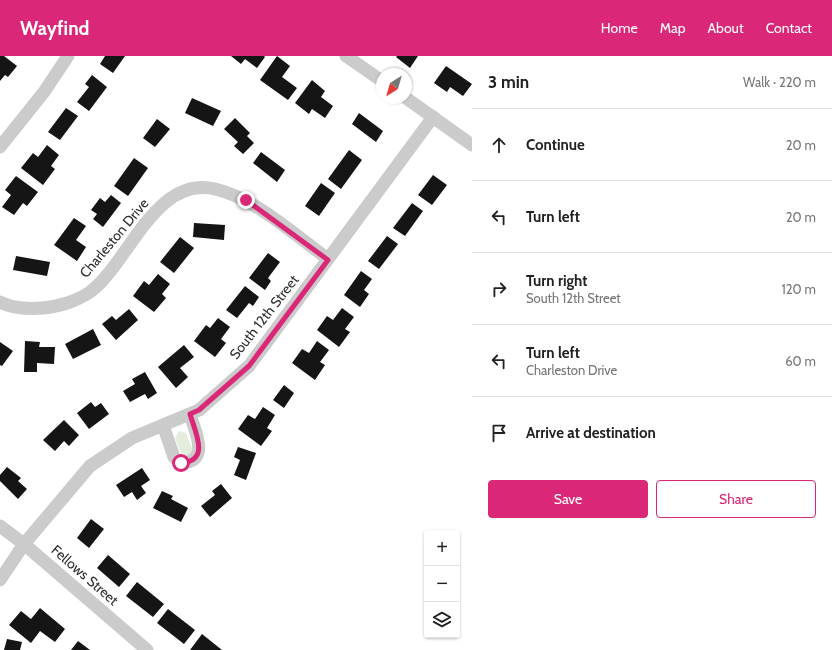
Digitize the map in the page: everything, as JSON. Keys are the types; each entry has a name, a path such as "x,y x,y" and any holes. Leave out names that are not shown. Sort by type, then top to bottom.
{"street":[{"path":"0,147 44,92 68,56"},
{"path":"346,56 376,77"},
{"path":"412,102 472,145"},
{"name":"South 12th Street","path":"0,580 24,544 90,466 132,438 199,410 249,366 433,117"},
{"name":"Charleston Drive","path":"0,302 31,309 51,308 72,301 90,292 105,278 148,220 163,205 180,193 199,188 215,189 246,200 328,260"},
{"path":"162,425 174,457 181,463 190,463 197,457 200,449 190,414"},
{"name":"Fellows Street","path":"0,526 24,544 147,650"}],"green space":[{"path":"179,431 186,433 192,448 191,454 186,456 181,453 175,438"}],"building":[{"path":"0,56 4,56 17,66 8,77 5,75 0,81"},
{"path":"105,56 125,56 113,73 100,64"},
{"path":"231,56 265,57 257,68 245,59 241,64"},
{"path":"277,56 290,66 282,77 297,88 288,100 260,80"},
{"path":"397,56 418,56 410,68 396,57"},
{"path":"446,66 472,84 463,96 450,87 447,92 434,83"},
{"path":"92,75 107,87 89,111 77,102 89,87 85,84"},
{"path":"312,80 325,91 321,97 333,106 325,118 312,109 309,114 295,103"},
{"path":"192,98 221,111 213,126 185,113"},
{"path":"66,108 78,116 60,140 48,132"},
{"path":"359,113 383,131 376,142 352,124"},
{"path":"235,118 250,133 247,136 254,143 243,154 234,146 238,142 224,129"},
{"path":"157,119 170,129 155,147 143,138"},
{"path":"47,145 59,155 51,166 55,169 43,185 21,168 33,153 38,157"},
{"path":"349,150 362,160 341,189 328,179"},
{"path":"261,152 285,170 277,182 253,163"},
{"path":"134,158 148,168 128,196 114,186"},
{"path":"433,175 447,185 432,205 418,195"},
{"path":"16,176 38,192 27,206 23,203 14,215 2,207 11,195 5,190"},
{"path":"321,183 335,193 319,216 305,206"},
{"path":"111,195 121,203 103,227 93,219 97,214 91,210 100,198 105,202"},
{"path":"412,203 423,211 405,236 393,228"},
{"path":"74,218 86,226 76,240 86,247 77,261 54,245"},
{"path":"194,223 225,225 224,240 193,237"},
{"path":"387,236 398,244 379,269 368,261"},
{"path":"180,237 194,248 174,273 160,262"},
{"path":"268,253 280,262 268,278 271,281 265,290 249,278"},
{"path":"16,256 50,262 47,276 13,270"},
{"path":"361,271 372,279 364,290 369,294 360,307 344,295"},
{"path":"158,274 170,284 162,294 166,298 154,312 133,296 144,281 149,285"},
{"path":"245,286 259,297 253,306 249,303 237,318 226,310"},
{"path":"342,308 354,317 345,329 350,332 339,347 317,330 327,316 333,320"},
{"path":"129,309 138,320 116,340 102,324 112,316 116,320"},
{"path":"218,318 230,327 221,339 226,343 215,357 194,341 206,325 210,328"},
{"path":"93,329 101,345 73,359 65,344"},
{"path":"25,341 40,342 39,347 55,347 54,364 37,363 37,372 24,372"},
{"path":"317,341 329,350 320,362 325,365 315,380 292,363 302,349 309,353"},
{"path":"0,342 13,351 2,366 0,365"},
{"path":"184,345 194,357 180,368 188,377 176,388 158,367"},
{"path":"145,372 157,393 148,399 145,394 130,402 123,391 135,384 132,379"},
{"path":"284,385 294,393 284,408 273,400"},
{"path":"91,402 95,407 101,403 109,414 89,429 77,413"},
{"path":"263,407 275,415 267,428 272,431 261,446 238,429 248,415 255,419"},
{"path":"64,420 79,435 69,446 64,441 55,451 43,440"},
{"path":"238,447 256,453 246,480 234,475 240,460 234,457"},
{"path":"7,467 21,478 18,481 27,489 18,499 0,481 0,475"},
{"path":"142,468 150,480 141,486 146,493 137,500 132,492 124,497 116,485"},
{"path":"221,484 232,498 210,517 201,506 215,495 212,491"},
{"path":"162,491 173,496 171,499 188,508 181,522 153,508"},
{"path":"91,519 104,529 89,548 77,538"},
{"path":"108,555 130,574 119,587 97,568"},
{"path":"137,582 164,604 153,617 126,596"},
{"path":"40,608 65,629 55,642 40,631 31,643 9,625 21,611 31,619"},
{"path":"168,609 195,630 184,644 157,623"},
{"path":"202,634 222,650 190,650"},
{"path":"7,639 22,642 20,650 4,650"},
{"path":"78,641 90,650 71,650"}],"route":[{"path":"181,463 190,463 197,457 200,449 190,414 199,410 249,366 328,260 246,200"}]}
